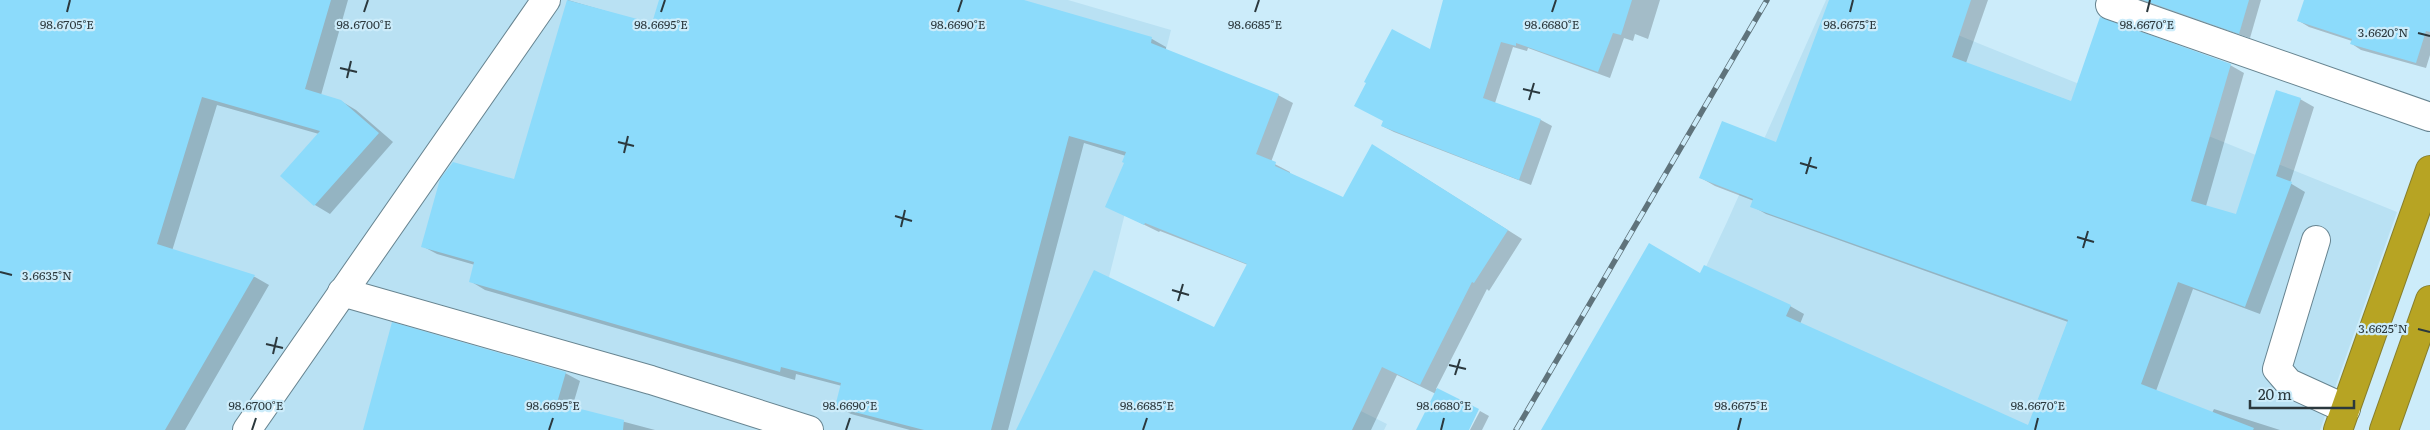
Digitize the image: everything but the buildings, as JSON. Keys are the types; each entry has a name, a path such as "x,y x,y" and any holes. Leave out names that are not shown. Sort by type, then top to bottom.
{"highway":[{"path":"2342,419 2430,170"},
{"path":"2384,430 2430,300"}],"street":[{"path":"247,430 546,0"},
{"path":"2110,5 2430,117"},
{"path":"2316,240 2277,369 2289,383 2342,419"},
{"path":"342,292 651,380 809,430"}],"shaded area":[{"path":"0,0 1068,0 1171,30 1107,285 1387,424 1384,430 0,430"},
{"path":"1826,0 1871,0 2397,212 2320,430 1629,430 1727,222"}],"railway":[{"path":"1516,430 1767,0"}]}
